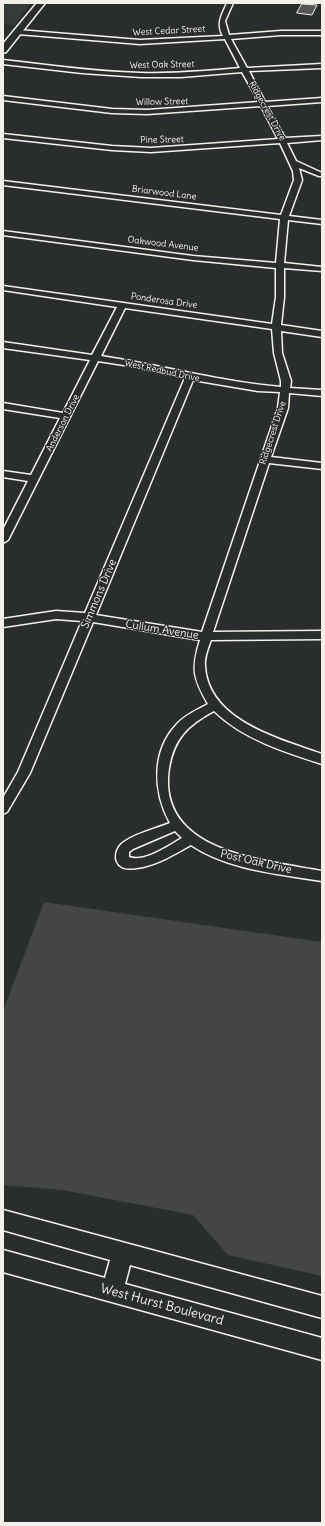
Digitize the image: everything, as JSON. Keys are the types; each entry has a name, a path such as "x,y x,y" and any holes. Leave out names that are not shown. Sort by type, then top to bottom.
{"main road":[{"path":"3,50 41,3"},
{"path":"3,1220 322,1307"},
{"path":"112,1292 123,1253"},
{"name":"West Hurst Boulevard","path":"3,1261 322,1349"}],"street":[{"name":"Ridgecrest Drive","path":"230,3 222,21 223,30 284,141 296,167 298,180 284,218 280,267 280,297 276,341 286,381 283,408 206,637 199,666 208,694 215,706 240,726 262,737 322,759"},
{"name":"West Cedar Street","path":"18,32 124,42 158,42 227,36 322,33"},
{"name":"West Oak Street","path":"3,62 136,75 174,75 244,69 322,66"},
{"name":"Willow Street","path":"3,98 135,112 189,110 322,100"},
{"name":"Pine Street","path":"3,136 112,148 151,150 322,138"},
{"path":"296,167 321,174"},
{"name":"Briarwood Lane","path":"3,183 322,222"},
{"name":"Oakwood Avenue","path":"3,233 193,258 280,267 322,269"},
{"name":"Ponderosa Drive","path":"3,288 322,334"},
{"name":"Anderson Drive","path":"3,540 122,305"},
{"name":"West Redbud Drive","path":"3,345 155,368 190,378 258,388 322,393"},
{"name":"Simmons Drive","path":"3,808 24,773 190,378"},
{"path":"3,406 67,416"},
{"path":"265,458 322,466"},
{"path":"3,474 35,479"},
{"name":"Cullum Avenue","path":"3,623 56,615 89,617 206,637 288,634 322,635"},
{"name":"Post Oak Drive","path":"215,706 196,715 180,726 170,742 163,771 162,784 164,800 177,825 191,840 218,853 246,861 322,876"},
{"path":"177,825 130,845 123,850 122,858 126,863 135,864 191,840"}],"shaded area":[{"path":"3,3 31,3 14,25 3,24"},
{"path":"44,902 322,942 322,1276 228,1255 193,1215 63,1190 3,1185 3,1011"}],"building":[{"path":"302,4 317,5 312,15 297,13"}]}
